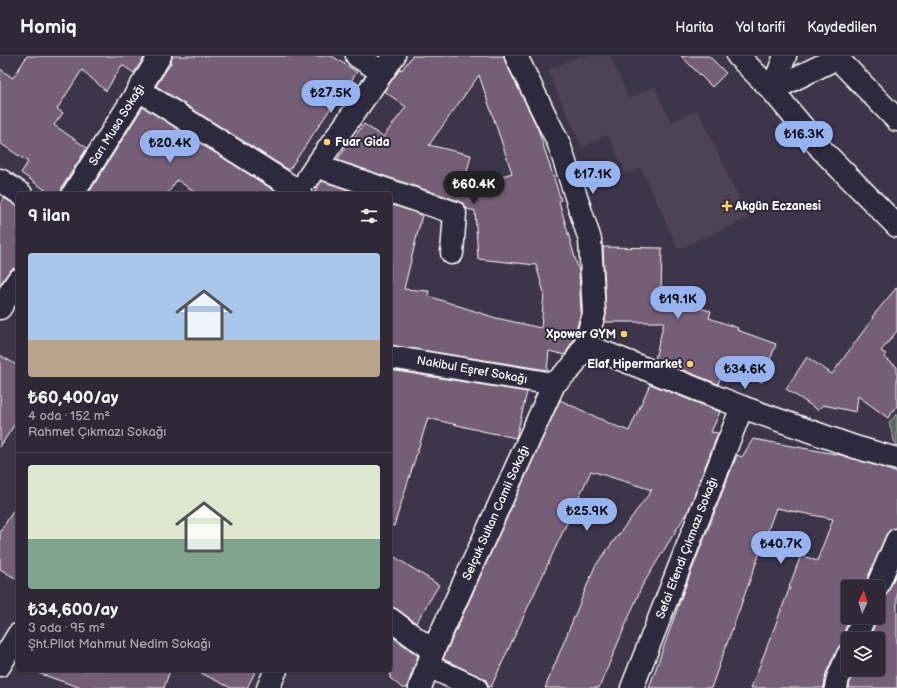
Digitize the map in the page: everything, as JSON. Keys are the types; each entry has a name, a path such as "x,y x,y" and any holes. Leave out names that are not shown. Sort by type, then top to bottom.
{"street":[{"name":"Sarı Musa Sokağı","path":"74,192 160,56"},
{"path":"300,192 316,166 388,64 357,56"},
{"name":"Selçuk Sultan Camii Sokağı","path":"420,688 430,658 554,384 572,368 585,345 594,314 590,240 559,144 516,56"},
{"path":"738,56 772,90 822,150 897,226"},
{"path":"772,90 785,56"},
{"path":"772,90 836,57 897,120"},
{"path":"139,90 297,192"},
{"path":"316,166 455,213 452,253"},
{"path":"0,180 18,192"},
{"path":"0,308 16,283"},
{"path":"585,345 742,408 855,447 897,459"},
{"name":"Nakibul Eşref Sokağı","path":"392,357 554,384"},
{"name":"Sefai Efendi Çıkmazı Sokağı","path":"632,688 742,408"},
{"path":"880,580 897,540"},
{"path":"392,621 430,658 476,688"},
{"path":"0,665 16,638"},
{"path":"836,688 841,671"},
{"path":"268,688 275,672"}],"shaded area":[{"path":"579,56 610,56 629,98 655,87 671,122 698,110 748,218 678,249 641,168 626,174 608,135 582,147 547,70"}],"green space":[{"path":"897,414 897,452 889,422"}],"building":[{"path":"27,56 145,56 134,73 122,65 106,91 82,70 57,109 63,113 54,125 87,148 62,187 61,192 48,192 21,173 28,162 0,143 0,69 13,78"},
{"path":"172,56 332,56 357,72 289,170 156,86 171,63"},
{"path":"412,56 504,56 505,61 538,129 561,200 559,201 579,272 581,313 573,340 565,355 549,351 547,370 392,345 392,205 422,215 404,289 429,291 428,296 496,318 541,328 544,293 536,265 478,259 475,211 467,209 464,204 459,201 337,160 364,124 383,137 406,107 384,91 400,69 402,70","holes":["479,75 512,173 463,189 471,155 429,145"]},
{"path":"681,56 709,56 726,73 712,87"},
{"path":"143,107 275,191 195,192 177,180 168,192 89,192"},
{"path":"322,181 354,192 314,192"},
{"path":"4,198 16,205 16,268 12,269 8,273 0,285 0,204"},
{"path":"603,247 662,248 661,298 711,311 709,318 776,344 762,382 724,369 718,384 655,359 664,322 605,322 606,313"},
{"path":"897,287 897,331 881,351 886,354 884,357 897,367 897,406 888,418 858,396 856,412 823,405 818,410 786,389 807,357 832,374 873,318 872,317"},
{"path":"0,355 16,365 16,422 0,447"},
{"path":"392,370 527,392 516,438 428,418 394,526 392,526"},
{"path":"650,384 720,412 711,432 718,433 689,509 642,586 599,688 545,688 595,566 652,490 591,471 491,687 488,686 486,680 481,677 443,659 560,400 629,431"},
{"path":"753,439 841,455 897,473 897,528 890,530 886,535 867,580 841,580 841,624 847,624 844,632 841,632 841,645 826,673 824,688 751,688 801,555 817,561 833,519 776,508 711,688 649,688 684,590 737,455 742,457"},
{"path":"16,506 16,579 0,569 0,532"},
{"path":"392,555 439,585 416,623 397,609 392,608"},
{"path":"897,572 897,688 849,688 853,676 885,676 885,632 872,632 875,624 885,624 885,596"},
{"path":"392,636 418,656 408,688 402,688 390,678 390,672 392,672"},
{"path":"169,672 164,688 81,688 38,673"},
{"path":"199,672 255,672 247,688 231,688"}],"place":[{"name":"Fuar Gida","path":"327,142"},
{"name":"Akgün Eczanesi","path":"727,206"},
{"name":"Xpower GYM","path":"624,334"},
{"name":"Elaf Hipermarket","path":"690,364"}]}
